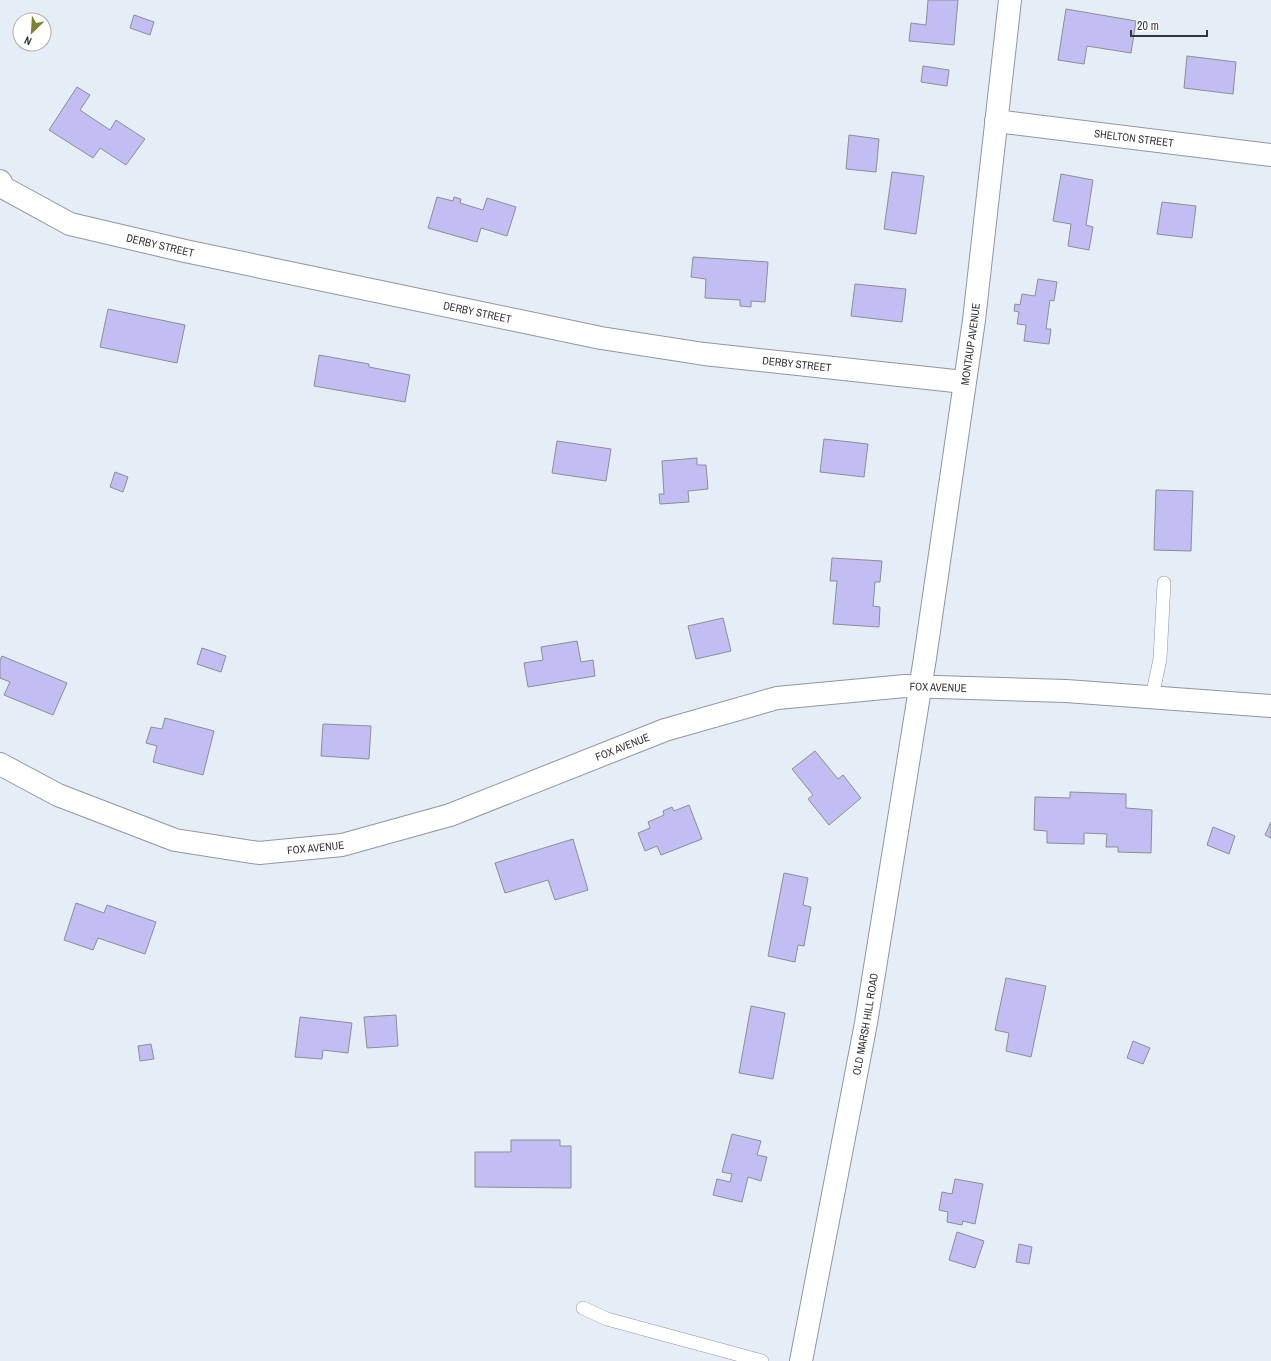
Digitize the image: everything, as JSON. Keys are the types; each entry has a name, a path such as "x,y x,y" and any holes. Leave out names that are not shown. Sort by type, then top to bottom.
{"street":[{"name":"MONTAUP AVENUE","path":"920,686 974,320 1010,0"},
{"name":"SHELTON STREET","path":"996,122 1271,155"},
{"name":"DERBY STREET","path":"2,184 70,224 185,251 601,338 704,354 964,382"},
{"name":"FOX AVENUE","path":"0,764 58,795 175,840 259,853 342,845 450,815 665,730 777,698 905,686 920,686 1066,691 1271,706"},
{"name":"OLD MARSH HILL ROAD","path":"801,1361 866,1023 920,686"}],"lane":[{"path":"1152,697 1160,659 1164,583"},
{"path":"583,1308 607,1319 762,1361"}],"building":[{"path":"928,0 958,0 954,45 909,41 911,23 926,25"},
{"path":"1066,9 1136,21 1131,53 1087,46 1084,64 1058,60"},
{"path":"134,15 154,22 150,35 130,28"},
{"path":"1187,56 1236,62 1233,94 1184,88"},
{"path":"923,66 949,70 947,86 921,82"},
{"path":"77,87 90,95 80,110 110,130 116,120 145,139 126,165 100,148 93,158 49,130"},
{"path":"849,135 879,139 876,172 846,169"},
{"path":"892,172 924,176 916,234 884,229"},
{"path":"1061,174 1093,180 1086,225 1093,227 1089,250 1068,246 1071,224 1053,221"},
{"path":"437,197 453,201 454,197 461,199 460,203 483,210 487,198 516,207 507,236 481,228 477,242 428,228"},
{"path":"1162,202 1196,206 1192,238 1157,234"},
{"path":"693,257 768,262 765,302 751,301 751,307 740,306 740,300 705,298 706,279 691,277"},
{"path":"1038,279 1057,282 1054,301 1050,300 1046,329 1051,329 1049,344 1024,341 1026,325 1017,324 1019,312 1014,311 1015,304 1020,305 1022,294 1035,296"},
{"path":"855,284 906,289 902,322 851,316"},
{"path":"108,309 185,325 177,363 100,347"},
{"path":"319,355 369,364 369,367 410,375 405,402 314,386"},
{"path":"824,439 868,444 864,477 820,472"},
{"path":"557,441 611,449 606,481 552,473"},
{"path":"697,458 697,465 706,465 708,489 688,491 689,502 660,504 659,494 664,494 662,461"},
{"path":"115,472 128,477 123,492 110,487"},
{"path":"1156,490 1193,491 1191,551 1154,550"},
{"path":"832,558 882,561 880,582 875,582 873,606 880,607 879,627 833,624 837,581 830,581"},
{"path":"723,618 731,651 696,659 688,626"},
{"path":"577,641 581,662 593,660 595,676 528,687 524,663 543,660 541,647"},
{"path":"202,648 226,656 221,672 197,664"},
{"path":"2,656 67,683 53,715 4,695 10,682 0,678 0,660"},
{"path":"165,718 214,731 203,775 153,762 157,746 146,743 151,727 162,729"},
{"path":"323,724 371,726 369,759 321,756"},
{"path":"815,751 838,779 843,775 861,798 829,825 808,799 813,795 792,769"},
{"path":"1070,792 1126,794 1126,808 1152,810 1151,853 1118,852 1118,847 1106,847 1107,834 1084,833 1084,844 1047,843 1047,831 1034,830 1035,797 1070,798"},
{"path":"689,805 702,839 661,855 657,846 645,851 638,833 650,828 648,822 664,815 663,811 672,807 674,811"},
{"path":"1271,822 1271,838 1265,835"},
{"path":"1213,827 1235,836 1229,854 1207,845"},
{"path":"573,839 588,890 555,900 548,880 505,893 495,863"},
{"path":"784,873 808,878 803,905 811,907 804,946 798,945 795,962 768,956"},
{"path":"76,903 104,913 107,905 156,922 145,954 98,938 93,950 64,940"},
{"path":"1006,978 1046,986 1031,1057 1006,1051 1009,1033 995,1030"},
{"path":"751,1006 785,1013 773,1079 739,1073"},
{"path":"396,1015 398,1046 367,1048 364,1017"},
{"path":"300,1017 352,1023 348,1053 323,1050 322,1059 295,1057"},
{"path":"1133,1041 1150,1048 1143,1064 1127,1058"},
{"path":"151,1044 154,1059 140,1061 138,1046"},
{"path":"732,1134 761,1141 757,1155 767,1157 761,1181 748,1177 742,1202 713,1195 717,1179 730,1182 732,1174 722,1172"},
{"path":"511,1140 560,1140 560,1146 571,1146 571,1188 475,1187 475,1152 511,1152"},
{"path":"955,1179 983,1184 975,1224 963,1221 962,1225 947,1222 948,1212 939,1210 942,1192 952,1194"},
{"path":"957,1232 984,1241 975,1268 949,1260"},
{"path":"1019,1244 1032,1247 1029,1264 1016,1262"}]}
